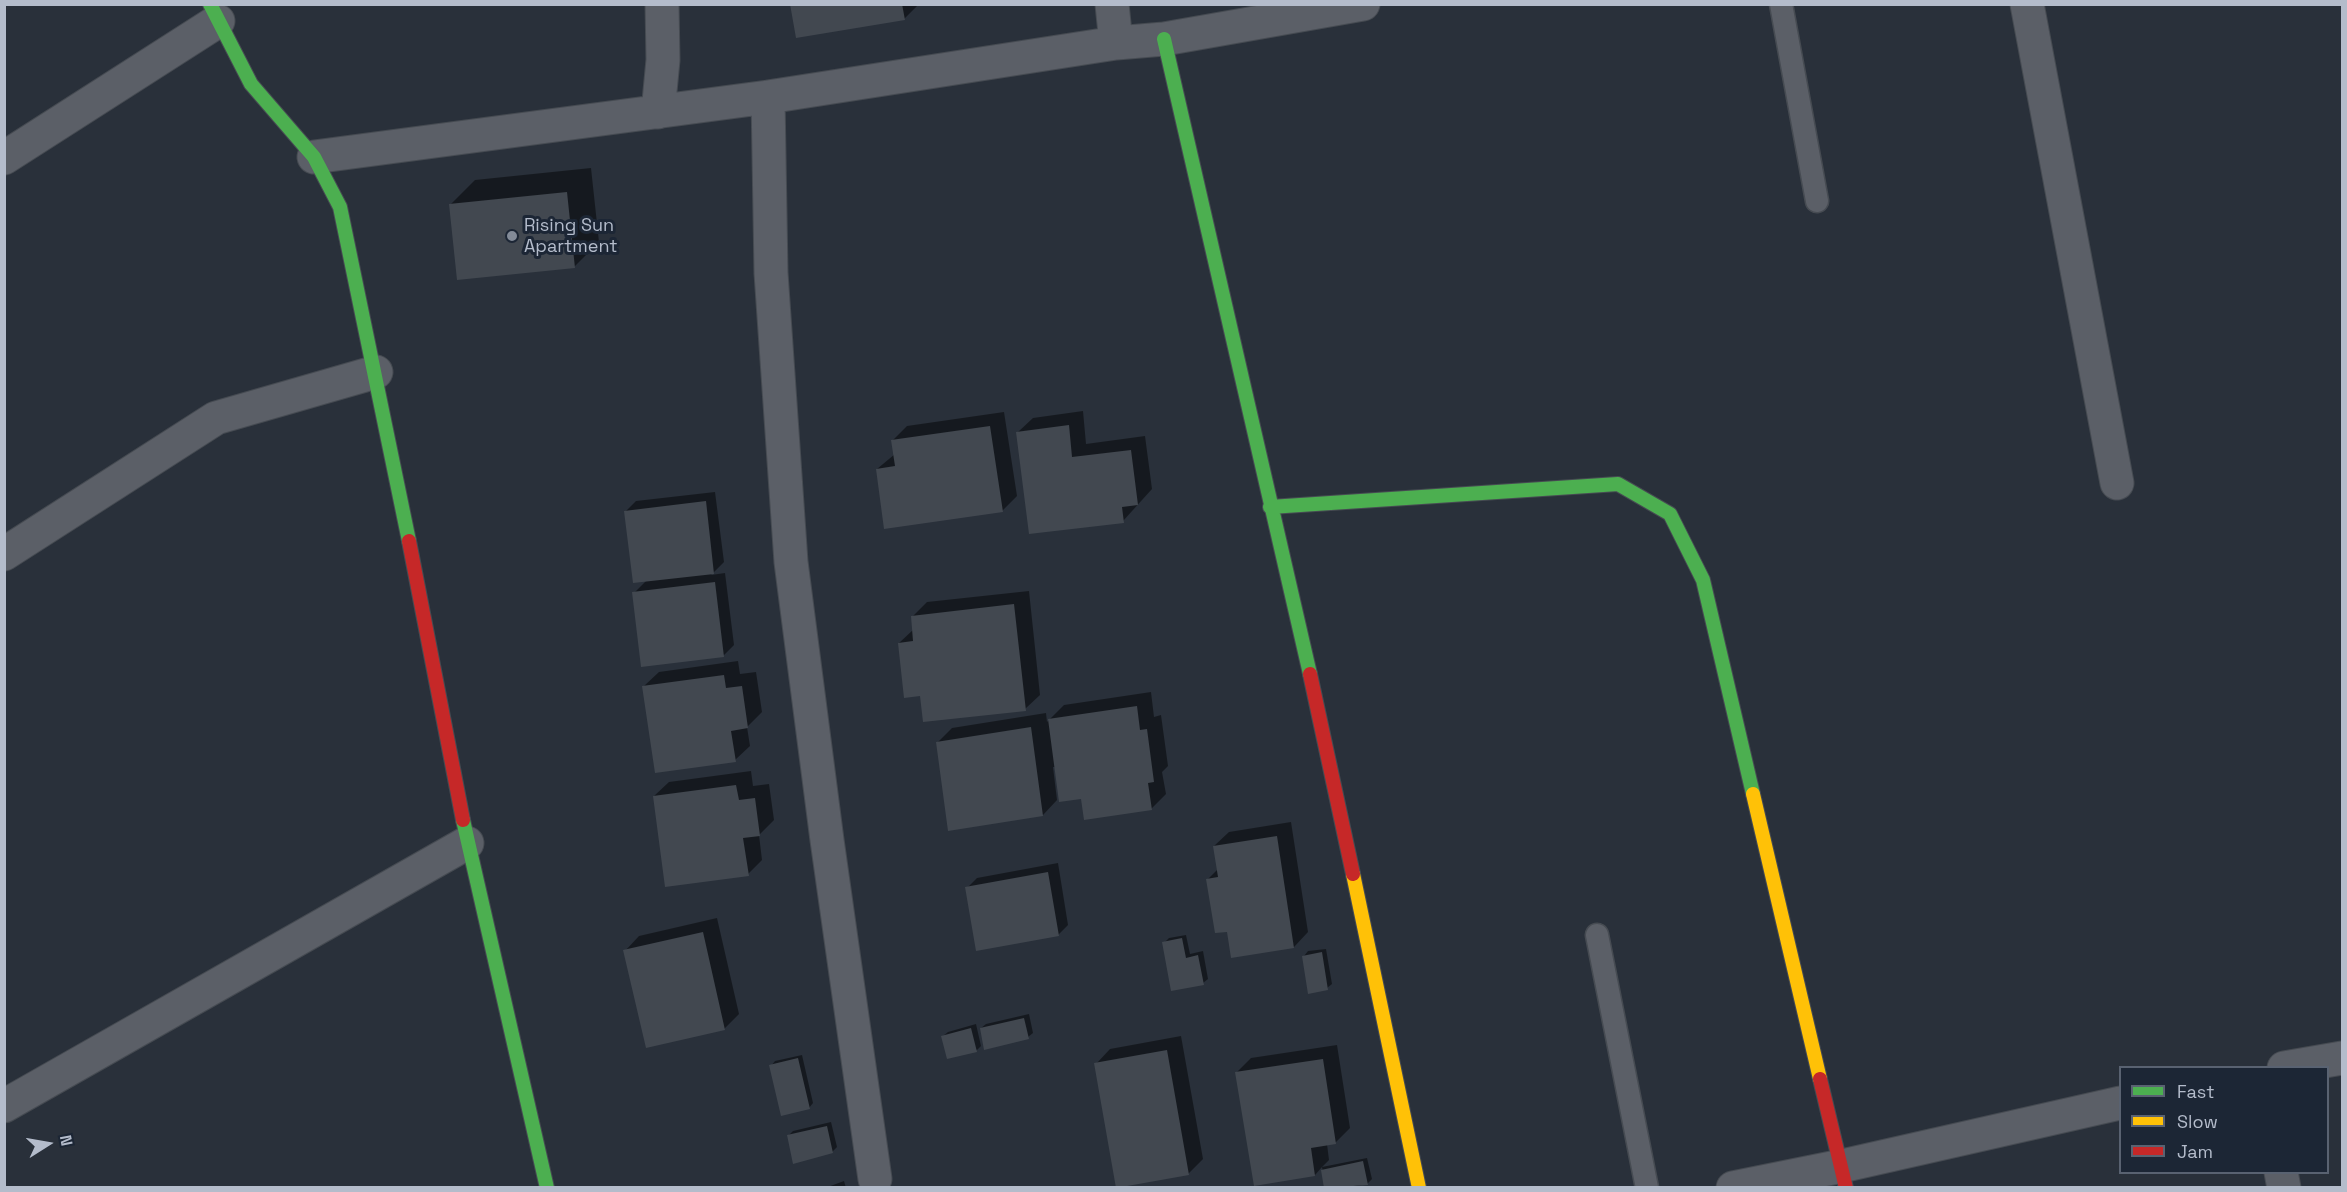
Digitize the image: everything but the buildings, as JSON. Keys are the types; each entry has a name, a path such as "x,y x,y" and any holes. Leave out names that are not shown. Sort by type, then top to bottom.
{"street":[{"path":"658,112 663,60 662,4"},
{"path":"1112,4 1116,43"},
{"path":"314,157 768,97 1116,43 1164,39 1363,4"},
{"path":"2027,4 2117,483"},
{"path":"4,158 214,13 251,84 314,157 340,207 376,372 467,843 547,1188"},
{"path":"1164,39 1270,507 1304,643 1419,1188"},
{"path":"768,97 771,273 791,562 874,1179"},
{"path":"4,554 216,418 376,372"},
{"path":"1270,507 1618,484 1670,514 1703,580 1844,1177"},
{"path":"4,1106 467,843"},
{"path":"2296,1066 2343,1058"},
{"path":"1733,1188 1844,1177 2119,1104"}],"lane":[{"path":"1781,4 1817,201"},
{"path":"1597,935 1647,1188"}],"traffic: fast":[{"path":"210,4 251,84 314,157 340,207 409,541"},
{"path":"1164,39 1310,674"},
{"path":"1270,507 1618,484 1670,514 1703,580 1753,794"},
{"path":"463,820 547,1188"}],"traffic: slow":[{"path":"1753,794 1820,1079"},
{"path":"1353,874 1419,1188"}],"traffic: jam":[{"path":"409,541 463,820"},
{"path":"1310,674 1353,874"},
{"path":"1820,1079 1846,1188"}],"place":[{"name":"Rising Sun Apartment","path":"512,236"}]}
